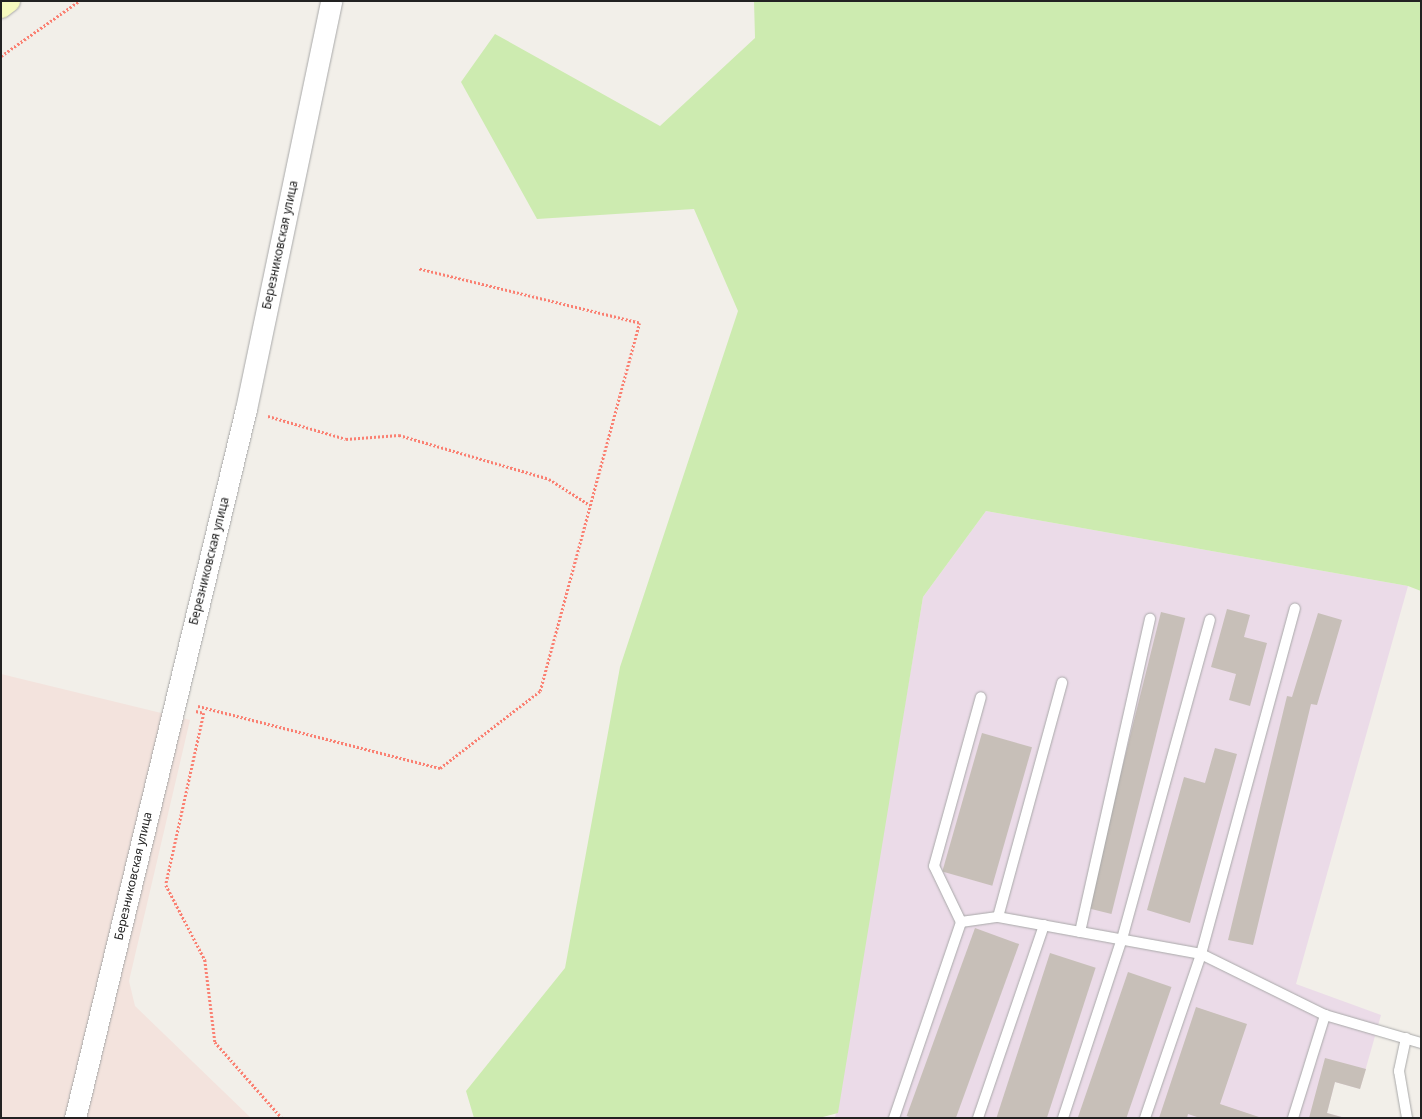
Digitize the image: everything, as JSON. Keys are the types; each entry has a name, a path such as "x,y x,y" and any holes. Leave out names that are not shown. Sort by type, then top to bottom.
{"main road":[{"path":"1,6 9,1"}],"street":[{"name":"Березниковская улица","path":"75,1118 246,409 331,1"}],"lane":[{"path":"1145,1118 1201,954 1295,609"},
{"path":"1080,932 1150,619"},
{"path":"1063,1118 1122,939 1210,620"},
{"path":"998,916 1062,682"},
{"path":"894,1118 961,922 934,866 981,697"},
{"path":"961,922 998,916 1201,954 1325,1015 1421,1043"},
{"path":"978,1118 1044,925"},
{"path":"1293,1118 1325,1015"},
{"path":"1406,1038 1399,1071 1407,1118"}],"path":[{"path":"1,56 79,1"},
{"path":"174,704 440,768 540,691 639,323 419,269"},
{"path":"246,409 346,440 399,435 549,479 590,505"},
{"path":"174,704 204,713 166,885 205,960 215,1042 282,1118"}],"shaded area":[{"path":"986,511 1408,586 1296,984 1381,1015 1360,1089 1335,1082 1327,1113 1347,1118 835,1118 923,597"},
{"path":"1,674 190,720 129,981 135,1006 251,1118 1,1118"}],"green space":[{"path":"754,1 1421,1 1421,591 1408,586 986,511 923,597 838,1113 819,1118 474,1118 466,1091 565,968 620,667 738,311 694,209 537,219 461,82 495,34 660,126 755,38"}],"building":[{"path":"1227,609 1250,615 1244,637 1267,643 1250,706 1229,700 1236,674 1211,667"},
{"path":"1161,612 1185,618 1111,914 1087,908"},
{"path":"1318,613 1342,620 1317,705 1311,704 1253,945 1228,940 1287,696 1292,697"},
{"path":"982,733 1032,747 992,886 942,871"},
{"path":"1215,748 1237,754 1190,923 1147,910 1184,777 1205,783"},
{"path":"975,928 1019,944 956,1118 912,1118 907,1116"},
{"path":"1050,953 1096,968 1047,1118 996,1118"},
{"path":"1128,972 1171,987 1126,1118 1078,1118"},
{"path":"1196,1007 1247,1024 1220,1104 1262,1118 1200,1118 1188,1114 1187,1118 1159,1118"},
{"path":"1325,1058 1366,1069 1360,1089 1335,1082 1327,1113 1345,1118 1309,1118"}]}
